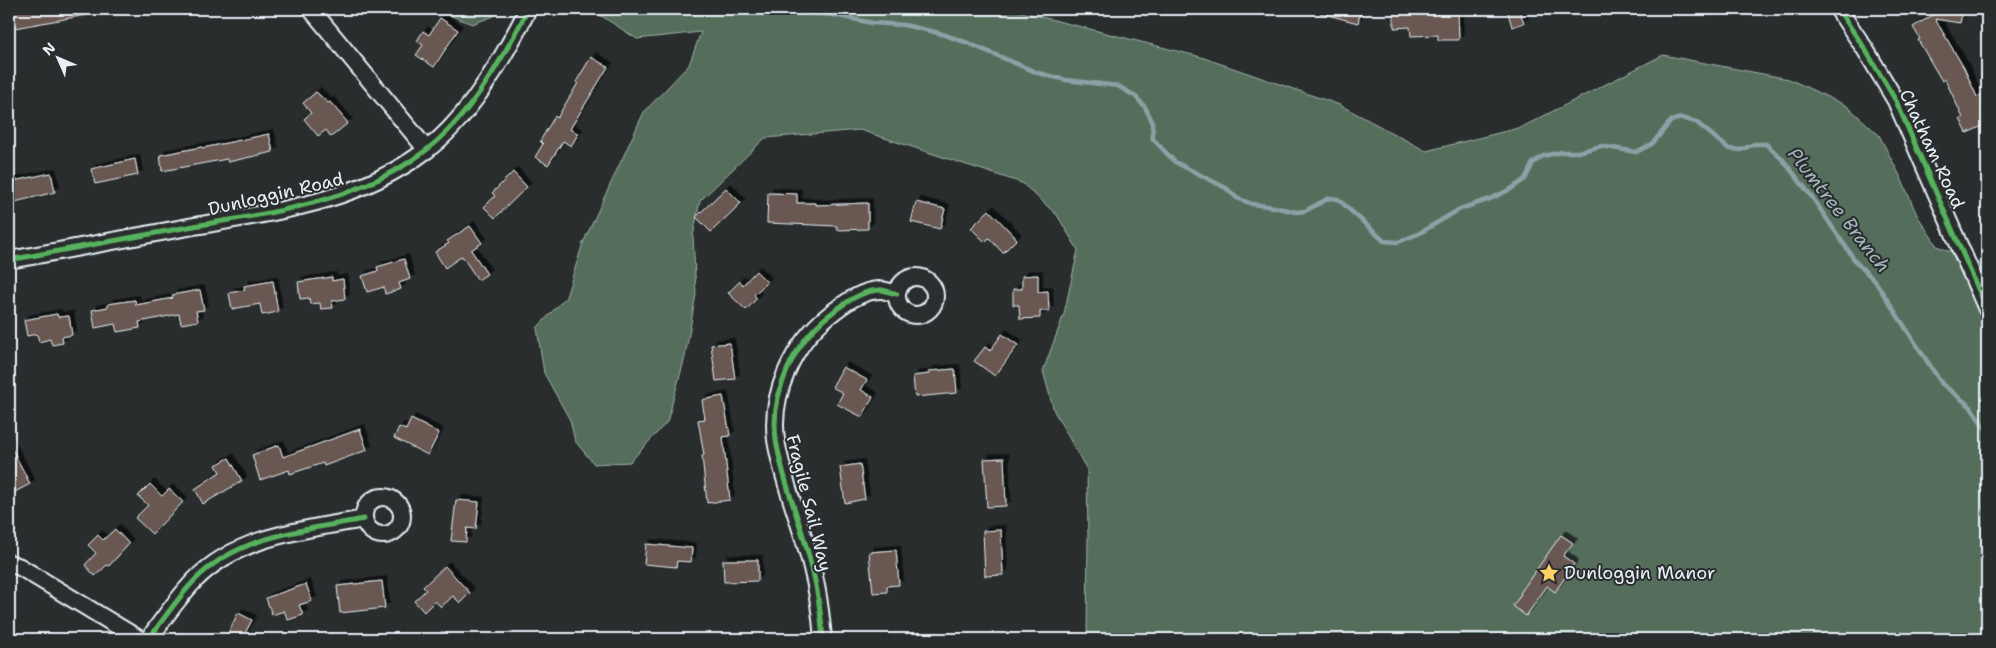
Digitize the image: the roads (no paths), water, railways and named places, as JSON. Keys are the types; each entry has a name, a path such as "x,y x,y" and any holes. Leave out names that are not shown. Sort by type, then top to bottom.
{"street":[{"path":"311,9 427,150"},
{"name":"Dunloggin Road","path":"9,260 285,210 337,197 397,171 427,150 453,125 492,73 528,9"},
{"name":"Chatham Road","path":"1838,9 1865,49 1896,101 1987,309"},
{"name":"Fragile Sail Way","path":"823,639 820,610 812,569 784,474 776,439 776,410 782,381 794,356 810,334 842,304 869,292 882,290 897,294"},
{"path":"149,639 195,580 234,552 257,541 364,519"},
{"path":"9,563 20,567 139,639"}],"waterway":[{"name":"Plumtree Branch","path":"775,9 834,15 872,23 904,25 939,33 968,43 1038,73 1066,80 1118,86 1135,96 1145,107 1152,121 1153,139 1175,162 1226,188 1237,198 1252,204 1296,212 1305,211 1329,198 1338,199 1384,241 1398,242 1418,234 1460,209 1490,199 1511,189 1525,179 1533,163 1543,156 1562,152 1578,152 1601,146 1636,152 1652,144 1671,121 1681,118 1696,122 1729,149 1741,150 1754,144 1766,144 1783,160 1812,197 1856,262 1875,281 1942,384 1970,406 1987,431"}],"place":[{"name":"Dunloggin Manor","path":"1549,573"}]}
